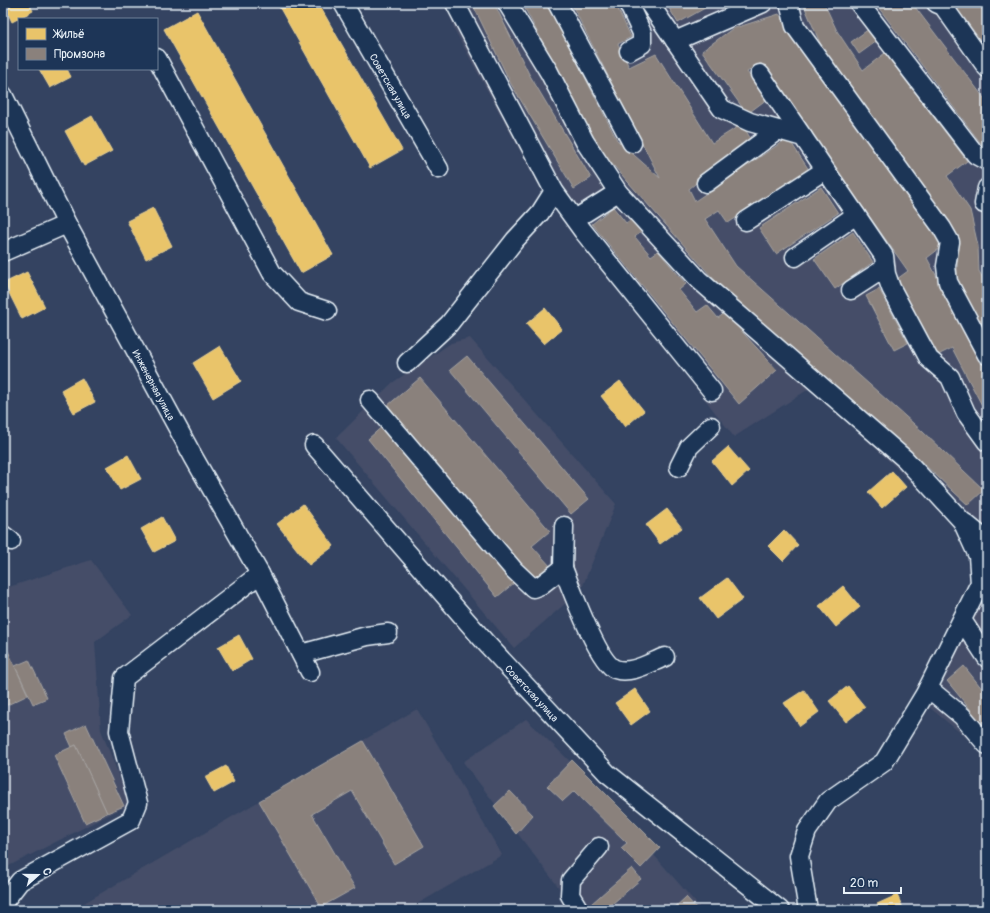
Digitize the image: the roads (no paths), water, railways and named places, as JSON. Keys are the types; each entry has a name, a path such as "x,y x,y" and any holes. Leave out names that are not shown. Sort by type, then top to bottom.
{"street":[{"name":"Советская улица","path":"343,3 439,169"},
{"path":"455,3 554,191 712,391"},
{"path":"507,3 549,72 585,142 618,192 699,280 905,459 962,521 987,541"},
{"path":"557,3 632,143"},
{"path":"628,3 642,33 642,44 629,51"},
{"path":"649,3 722,109 750,122 803,137"},
{"path":"675,41 763,3"},
{"path":"789,3 795,26 942,228 950,242 946,266 948,282 987,355"},
{"path":"859,3 976,155 987,161"},
{"path":"936,3 943,6 987,68"},
{"path":"158,60 272,273 299,302 327,311"},
{"path":"760,74 884,256 885,268 891,288 928,359 950,377 966,413 987,442"},
{"name":"Инженерная улица","path":"3,95 67,224 194,458 260,574 310,672"},
{"path":"706,183 778,130"},
{"path":"746,221 825,170"},
{"path":"407,364 449,324 515,240 540,213 554,191"},
{"path":"575,219 618,192"},
{"path":"795,257 856,215"},
{"path":"3,252 67,224"},
{"path":"851,290 885,268"},
{"path":"370,400 514,570 533,588 541,585 563,568"},
{"path":"679,467 689,447 711,426"},
{"name":"Советская улица","path":"314,445 485,642 607,774 780,910"},
{"path":"808,910 799,856 807,831 828,801 884,762 928,688 962,620 983,587 978,556 962,521"},
{"path":"564,526 563,568 594,641 605,662 615,669 630,670 665,657"},
{"path":"3,903 20,881 131,820 138,803 119,731 124,678 260,574"},
{"path":"962,620 987,658"},
{"path":"301,654 367,636 388,634"},
{"path":"928,688 962,716 987,745"},
{"path":"579,910 570,895 571,880 599,847"}]}
